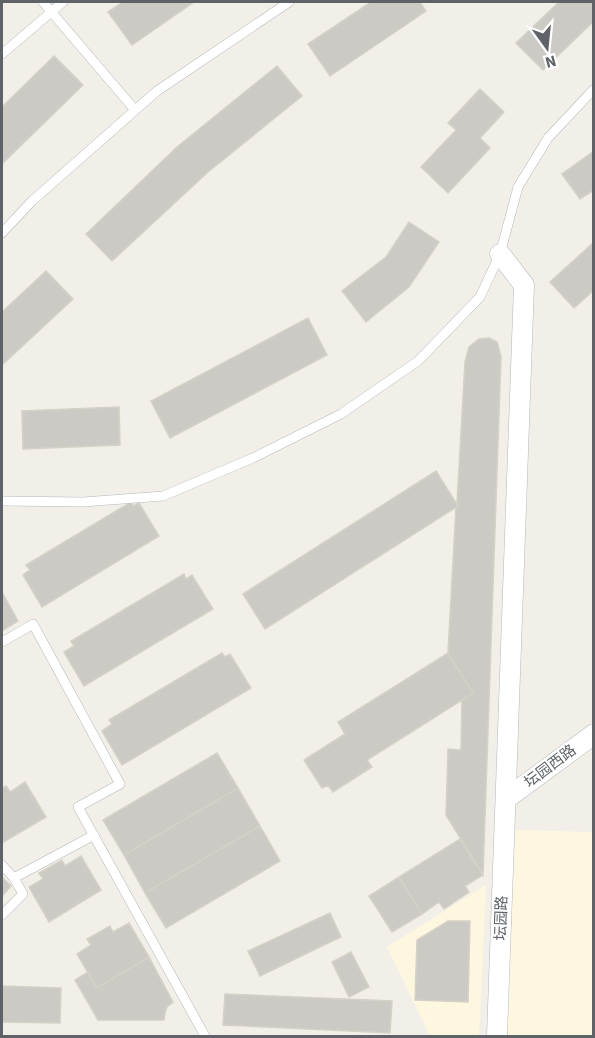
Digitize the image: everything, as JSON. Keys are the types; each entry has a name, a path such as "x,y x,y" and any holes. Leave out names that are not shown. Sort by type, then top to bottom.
{"street":[{"name":"坛园路","path":"497,1036 524,285 500,254"},
{"name":"坛园西路","path":"506,799 594,734"}],"lane":[{"path":"43,2 135,110"},
{"path":"2,54 63,2"},
{"path":"2,233 32,201 157,91 289,2"},
{"path":"2,501 82,502 163,496 253,458 341,414 418,361 480,297 500,254 518,187 548,138 594,89"},
{"path":"2,642 33,624 120,784 78,807 205,1036"},
{"path":"14,878 94,835"},
{"path":"2,865 14,878 22,894 2,915"}],"shaded area":[{"path":"512,830 593,832 593,1036 507,1036"},
{"path":"486,885 479,1036 430,1036 387,947"}],"building":[{"path":"123,2 194,2 132,45 108,12"},
{"path":"371,2 420,2 426,11 330,76 308,44"},
{"path":"559,2 594,2 594,21 543,70 516,43"},
{"path":"54,56 83,85 2,164 2,107"},
{"path":"277,66 302,96 208,172 112,261 86,234 177,147"},
{"path":"480,89 504,112 480,138 490,148 448,193 421,167 456,130 448,123"},
{"path":"594,151 594,190 580,199 562,174"},
{"path":"409,222 439,242 409,287 366,322 342,291 386,257"},
{"path":"594,242 594,290 574,308 550,282"},
{"path":"46,271 73,299 2,365 2,312"},
{"path":"308,318 327,355 170,438 151,401"},
{"path":"489,338 497,342 501,356 483,875 446,815 448,749 461,750 462,700 473,693 448,653 465,362 469,347 479,339"},
{"path":"119,407 120,445 23,449 22,411"},
{"path":"436,471 458,506 265,629 243,594"},
{"path":"131,502 133,506 139,503 159,536 42,607 23,575 30,570 26,565"},
{"path":"184,574 186,579 192,575 213,609 84,686 64,652 74,646 71,641"},
{"path":"2,592 18,621 2,631"},
{"path":"222,653 225,657 230,654 251,688 122,765 102,731 112,724 109,720"},
{"path":"448,653 473,693 367,760 372,767 333,792 328,785 322,788 304,760 345,734 338,722"},
{"path":"217,753 238,788 124,855 103,820"},
{"path":"25,782 46,817 2,843 2,788 6,786 10,792"},
{"path":"238,788 260,826 145,893 124,855"},
{"path":"260,826 280,861 166,928 145,893"},
{"path":"460,839 483,875 465,886 469,892 444,909 439,902 422,914 399,877"},
{"path":"81,856 101,890 49,922 29,887 43,879 39,873 62,860 65,866"},
{"path":"2,877 11,886 2,896"},
{"path":"399,877 422,914 392,932 369,896"},
{"path":"330,913 341,937 260,976 248,951"},
{"path":"448,921 470,921 468,1002 415,1000 417,940"},
{"path":"129,923 149,957 97,988 77,954 91,945 87,939 110,926 113,932"},
{"path":"351,952 369,987 349,997 332,962"},
{"path":"149,957 173,1002 167,1007 164,1020 98,1020 75,980 88,972 97,988"},
{"path":"2,986 61,988 60,1023 2,1022"},
{"path":"225,994 392,1001 390,1033 223,1025"}]}
